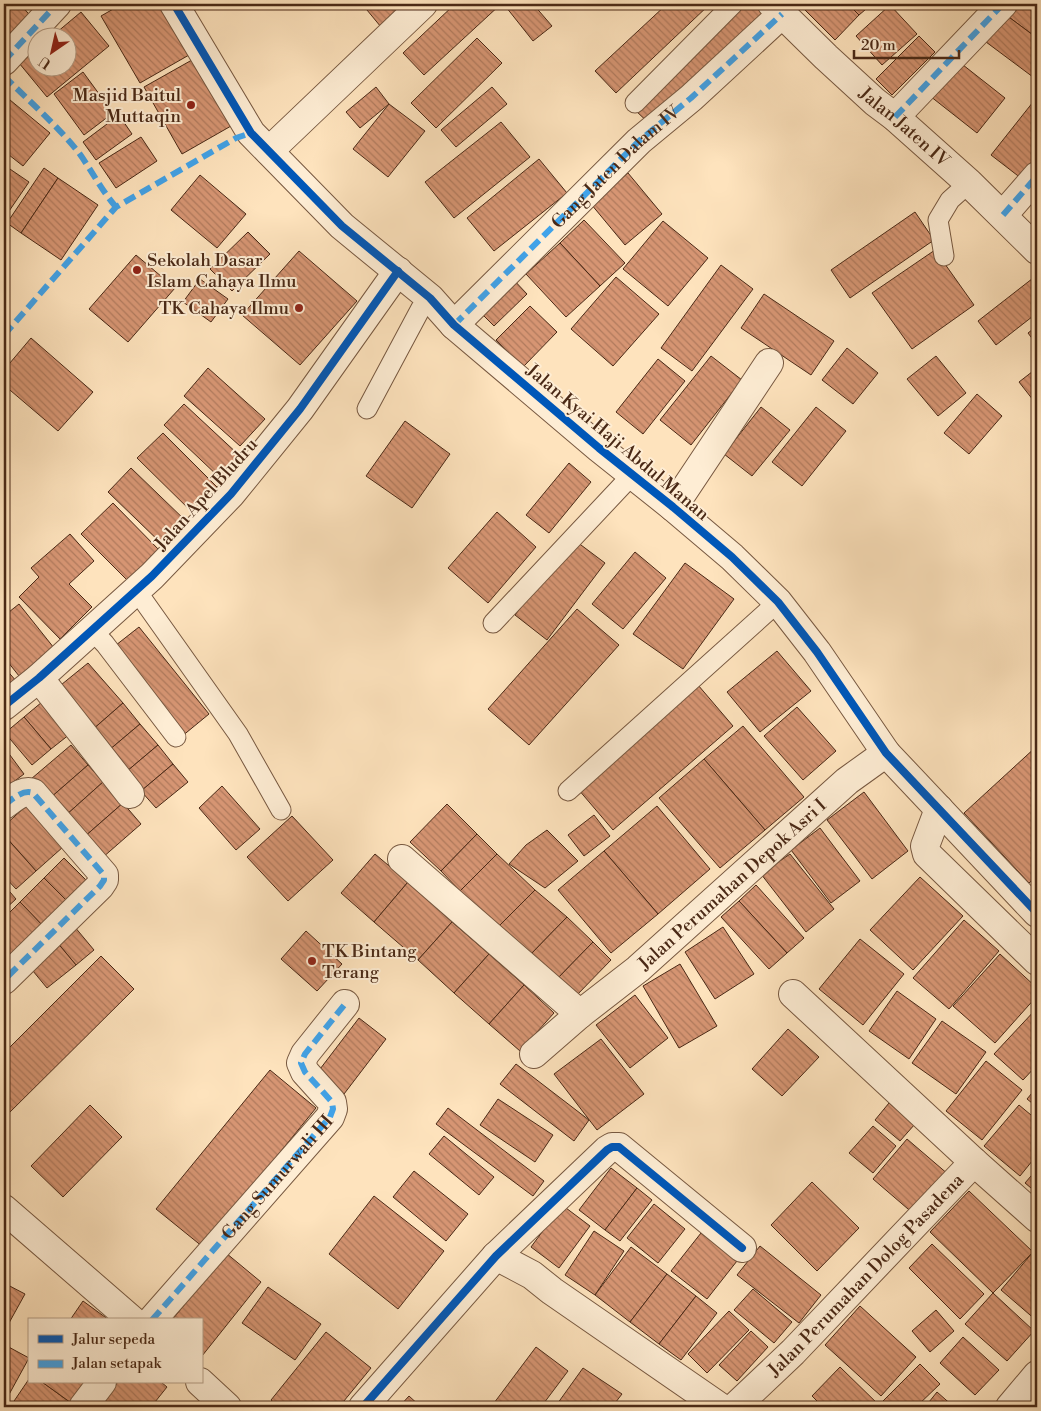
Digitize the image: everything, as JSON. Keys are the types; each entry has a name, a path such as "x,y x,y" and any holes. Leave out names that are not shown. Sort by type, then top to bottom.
{"street":[{"path":"4,61 57,4"},
{"name":"Jalan Kyai Haji Abdul Manan","path":"174,4 251,133 342,226 430,298 454,325 599,448 732,557 778,602 817,652 886,753 1037,913"},
{"path":"269,151 423,4"},
{"path":"896,117 1003,4"},
{"name":"Jalan Jaten IV","path":"777,9 875,102 896,117 970,182 1037,250"},
{"name":"Gang Jaten Dalam IV","path":"454,325 639,141 691,98 777,9"},
{"path":"1003,215 1037,176"},
{"name":"Jalan Apel Bludru","path":"4,706 39,678 152,576 231,494 300,409 398,271"},
{"path":"673,507 769,363"},
{"path":"39,678 130,794"},
{"name":"Jalan Perumahan Depok Asri I","path":"534,1054 580,1014 638,969 847,781 886,753"},
{"path":"4,805 24,792 33,793 104,875 104,880 4,980"},
{"path":"939,809 924,846 927,854 1037,961"},
{"path":"402,858 580,1014"},
{"name":"Jalan Perumahan Dolog Pasadena","path":"793,994 1037,1218"},
{"name":"Gang Sumurwali III","path":"154,1318 330,1117 333,1109 332,1102 304,1072 301,1063 305,1054 345,1004"},
{"path":"363,1407 496,1256 612,1147 619,1147 742,1248"},
{"name":"Jalan Perumahan Dolog Pasadena","path":"735,1407 793,1352 974,1162"},
{"path":"4,1209 130,1318"},
{"path":"496,1256 532,1275 552,1291 720,1407"},
{"path":"1010,1407 1037,1375"},
{"path":"83,1407 100,1384"},
{"path":"202,1384 227,1407"}],"lane":[{"path":"635,103 733,4"},
{"path":"944,256 938,220 950,200 970,182"},
{"path":"366,408 421,308 430,298"},
{"path":"493,623 632,474"},
{"path":"136,590 238,734 281,810"},
{"path":"568,791 778,602"},
{"path":"92,630 105,644 176,737"}],"building":[{"path":"4,4 20,4 35,21 10,44 4,38"},
{"path":"122,4 169,4 196,51 140,83 101,16"},
{"path":"362,4 409,4 381,27"},
{"path":"455,4 501,4 424,75 403,53"},
{"path":"510,4 533,4 552,26 533,41 506,7"},
{"path":"667,4 710,4 616,93 595,71"},
{"path":"744,4 753,4 764,15 652,126 636,111"},
{"path":"799,4 848,4 859,15 835,40"},
{"path":"848,4 872,4 859,15"},
{"path":"971,4 985,4 978,11"},
{"path":"1008,4 1037,4 1037,38 1002,12"},
{"path":"890,5 917,34 882,65 856,36"},
{"path":"81,12 109,46 78,72 78,28 62,28"},
{"path":"1002,12 1037,38 1037,80 982,39"},
{"path":"919,36 935,52 892,95 876,79"},
{"path":"477,38 502,63 436,128 411,103"},
{"path":"28,55 28,74 19,63"},
{"name":"Masjid Baitul Muttaqin","path":"199,56 238,122 182,154 144,87"},
{"path":"958,61 1005,98 977,133 930,96"},
{"path":"83,72 113,113 84,135 54,94 75,78 78,78"},
{"path":"31,78 70,78 47,97"},
{"path":"376,87 389,104 360,128 346,112"},
{"path":"492,87 507,104 456,147 441,130"},
{"path":"4,95 50,133 23,166 4,151"},
{"path":"1037,97 1037,167 1026,182 991,155"},
{"path":"389,104 425,131 388,177 353,149"},
{"path":"119,115 132,134 96,160 83,142"},
{"path":"501,122 530,157 454,218 425,182"},
{"path":"141,137 157,161 116,188 99,163"},
{"path":"539,159 567,193 494,251 467,218"},
{"path":"4,165 29,182 5,217 4,216"},
{"path":"44,168 58,178 21,233 7,223"},
{"path":"628,173 662,214 625,245 591,204"},
{"path":"200,175 246,214 217,248 171,210"},
{"path":"58,178 98,205 61,260 21,233"},
{"path":"915,212 934,240 850,298 831,270"},
{"path":"584,220 625,263 600,286 560,243"},
{"path":"663,221 708,258 668,306 623,269"},
{"path":"248,232 270,254 232,291 210,269"},
{"path":"560,243 600,286 566,317 526,274"},
{"path":"935,250 974,305 912,349 872,293"},
{"name":"TK Cahaya Ilmu","path":"299,251 357,301 300,365 242,315"},
{"path":"136,255 175,288 128,342 89,309"},
{"path":"721,265 753,289 692,371 661,348"},
{"path":"1037,275 1037,313 996,345 978,321"},
{"path":"511,277 527,294 494,326 478,310"},
{"path":"616,277 659,314 613,366 571,329"},
{"path":"200,279 228,299 211,322 183,302"},
{"path":"764,294 834,341 811,375 741,328"},
{"path":"530,306 557,332 523,367 496,340"},
{"path":"1037,326 1037,345 1028,333"},
{"path":"31,338 93,392 58,431 4,385 4,370"},
{"path":"847,348 878,373 853,404 822,380"},
{"path":"711,356 742,380 691,445 660,420"},
{"path":"936,356 966,393 938,416 907,379"},
{"path":"658,359 685,381 643,434 616,412"},
{"path":"208,368 265,419 240,446 184,396"},
{"path":"1037,368 1037,405 1019,382"},
{"path":"977,394 1002,416 969,454 944,433"},
{"path":"184,404 240,456 220,478 164,425"},
{"path":"761,407 790,430 752,476 724,454"},
{"path":"816,407 846,431 802,486 772,462"},
{"path":"405,421 450,454 412,508 366,476"},
{"path":"163,433 220,490 195,515 137,458"},
{"path":"569,463 591,482 549,533 526,515"},
{"path":"131,468 188,523 165,547 108,492"},
{"path":"113,503 161,552 130,583 81,534"},
{"path":"497,512 536,547 488,603 448,568"},
{"path":"70,534 94,561 69,584 92,607 60,639 19,597 39,577 31,568"},
{"path":"573,539 605,563 547,640 515,615"},
{"path":"635,552 666,578 623,629 592,604"},
{"path":"685,563 734,599 683,669 633,634"},
{"path":"19,604 58,653 23,681 4,657 4,616"},
{"path":"577,609 619,645 529,745 488,709"},
{"path":"139,627 209,714 181,737 111,649"},
{"path":"777,651 811,691 760,732 727,692"},
{"path":"88,663 123,703 91,731 56,689"},
{"path":"4,667 17,682 4,694"},
{"path":"698,685 733,726 613,830 578,789"},
{"path":"42,702 70,734 51,749 24,717"},
{"path":"123,703 140,724 108,751 91,731"},
{"path":"797,707 836,751 803,780 764,736"},
{"path":"24,717 51,749 32,765 5,733"},
{"path":"140,724 158,745 126,772 108,751"},
{"path":"743,726 804,797 765,830 704,759"},
{"path":"71,745 88,765 49,799 31,779"},
{"path":"158,745 173,764 141,791 126,772"},
{"path":"1037,746 1037,876 1029,883 964,813"},
{"path":"4,747 24,774 4,789"},
{"path":"704,759 765,830 720,868 659,798"},
{"path":"173,764 188,782 156,808 141,791"},
{"path":"88,765 103,782 65,816 49,799"},
{"path":"103,782 123,803 83,838 65,816"},
{"path":"222,786 260,829 236,850 199,808"},
{"path":"864,792 908,851 872,879 827,820"},
{"path":"123,803 141,824 102,858 83,838"},
{"path":"447,804 477,834 441,871 410,842"},
{"path":"26,806 63,847 36,871 4,835 4,826"},
{"path":"657,806 710,869 658,914 604,851"},
{"path":"594,815 610,836 584,856 568,835"},
{"path":"292,816 333,860 288,901 247,857"},
{"path":"820,828 860,881 831,903 791,850"},
{"path":"547,830 578,861 545,888 509,864 526,845"},
{"path":"477,834 497,854 460,891 441,871"},
{"path":"4,835 36,871 16,889 4,876"},
{"path":"604,851 658,914 611,953 558,890"},
{"path":"375,854 408,882 374,922 341,893"},
{"path":"497,854 535,890 498,927 460,891"},
{"path":"790,854 834,909 806,932 761,874"},
{"path":"64,858 89,883 69,903 44,878"},
{"path":"920,877 963,916 913,970 870,930"},
{"path":"44,878 69,903 44,927 20,902"},
{"path":"408,882 452,922 418,960 374,922"},
{"path":"4,885 16,899 4,910"},
{"path":"756,885 804,938 787,953 739,901"},
{"path":"535,890 567,917 531,954 498,927"},
{"path":"739,901 787,953 769,969 721,917"},
{"path":"20,902 44,927 4,966 4,918"},
{"path":"567,917 593,942 557,979 531,954"},
{"path":"964,920 999,951 949,1009 913,978"},
{"path":"452,922 489,954 454,993 418,960"},
{"path":"74,926 94,950 76,965 56,941"},
{"path":"723,927 754,974 715,999 685,952"},
{"name":"TK Bintang Terang","path":"306,931 342,964 317,991 281,959"},
{"path":"860,939 904,974 863,1025 819,989"},
{"path":"56,941 76,965 47,988 28,965"},
{"path":"593,942 611,960 575,997 557,979"},
{"path":"489,954 524,985 489,1024 454,993"},
{"path":"1000,954 1037,988 1037,996 995,1043 953,1006"},
{"path":"101,956 134,989 4,1118 4,1053"},
{"path":"680,964 717,1026 679,1048 643,986"},
{"path":"524,985 554,1013 520,1051 489,1024"},
{"path":"897,991 936,1019 909,1059 869,1031"},
{"path":"635,995 668,1038 630,1068 596,1025"},
{"path":"1037,1008 1037,1065 1023,1080 994,1054"},
{"path":"359,1018 386,1039 344,1094 317,1073"},
{"path":"942,1021 986,1052 956,1094 912,1063"},
{"path":"788,1029 819,1057 782,1096 752,1069"},
{"path":"601,1039 644,1094 597,1130 554,1074"},
{"path":"986,1061 1022,1090 982,1140 946,1111"},
{"path":"516,1064 589,1120 574,1141 500,1084"},
{"path":"270,1070 316,1108 203,1247 156,1209"},
{"path":"1037,1087 1037,1107 1027,1099"},
{"path":"498,1099 553,1135 535,1162 480,1125"},
{"path":"889,1103 915,1124 900,1141 875,1120"},
{"path":"90,1105 122,1137 63,1197 31,1166"},
{"path":"1019,1105 1037,1120 1037,1155 1020,1176 984,1146"},
{"path":"448,1108 544,1181 533,1196 436,1124"},
{"path":"873,1126 896,1146 873,1173 849,1153"},
{"path":"444,1136 494,1177 479,1195 429,1154"},
{"path":"907,1139 949,1175 915,1215 873,1179"},
{"path":"611,1168 637,1188 605,1230 579,1210"},
{"path":"1037,1169 1037,1193 1025,1183"},
{"path":"414,1171 468,1214 446,1241 393,1197"},
{"path":"812,1182 859,1228 817,1271 771,1225"},
{"path":"637,1188 652,1200 620,1241 605,1230"},
{"path":"969,1191 1033,1252 993,1293 930,1232"},
{"path":"374,1196 444,1251 398,1309 329,1254"},
{"path":"654,1204 685,1229 658,1263 627,1238"},
{"path":"562,1205 590,1226 559,1268 531,1247"},
{"path":"594,1231 624,1251 595,1295 565,1275"},
{"path":"701,1233 737,1261 707,1299 671,1271"},
{"path":"932,1244 984,1294 960,1319 909,1268"},
{"path":"760,1246 821,1295 799,1323 737,1275"},
{"path":"631,1247 667,1274 630,1322 595,1295"},
{"path":"1033,1252 1037,1256 1037,1321 1001,1290"},
{"path":"226,1253 261,1282 202,1356 202,1318 174,1318"},
{"path":"667,1274 696,1296 659,1344 630,1322"},
{"path":"4,1283 25,1294 4,1332"},
{"path":"268,1287 321,1324 295,1360 242,1323"},
{"path":"753,1289 792,1322 774,1343 734,1310"},
{"path":"993,1293 1034,1331 1007,1361 965,1324"},
{"path":"696,1296 717,1313 681,1360 659,1344"},
{"path":"83,1301 106,1318 71,1318"},
{"path":"860,1306 916,1357 881,1396 825,1345"},
{"path":"936,1310 954,1331 930,1352 912,1331"},
{"path":"729,1311 749,1330 707,1373 688,1354"},
{"path":"751,1331 768,1347 737,1381 719,1365"},
{"path":"326,1332 371,1368 339,1407 279,1407 271,1400"},
{"path":"963,1337 999,1370 975,1395 940,1363"},
{"path":"5,1345 28,1357 28,1360 6,1400 4,1399"},
{"path":"536,1347 568,1371 541,1407 491,1407"},
{"path":"920,1364 940,1384 916,1407 883,1407 880,1404"},
{"path":"840,1367 881,1407 823,1407 812,1396"},
{"path":"583,1368 622,1394 612,1407 555,1407"},
{"path":"28,1380 28,1384 45,1384 74,1405 73,1407 10,1407"},
{"path":"45,1384 89,1384 74,1405"},
{"path":"116,1384 163,1384 167,1387 151,1407 97,1407"},
{"path":"937,1392 954,1407 925,1407"},
{"path":"409,1396 421,1407 399,1407"}],"marked path":[{"path":"4,61 57,4"},
{"path":"895,117 1003,4"},
{"path":"454,325 639,141 691,98 782,14"},
{"path":"4,76 52,123 79,153 116,207"},
{"path":"4,335 116,207 236,138 251,133"},
{"path":"1003,215 1037,176"},
{"path":"4,805 22,793 33,793 104,875 104,880 100,886 4,980"},
{"path":"154,1318 330,1117 333,1109 332,1102 305,1072 301,1063 305,1054 345,1004"}],"cycle path":[{"path":"174,4 251,133 342,226 430,298 454,325 599,448 732,557 778,602 817,652 886,753 1037,913"},
{"path":"4,706 39,678 152,576 231,494 300,409 398,271"},
{"path":"363,1407 496,1256 612,1147 619,1147 742,1248"}],"place":[{"name":"Masjid Baitul Muttaqin","path":"191,105"},
{"name":"Sekolah Dasar Islam Cahaya Ilmu","path":"137,270"},
{"name":"TK Cahaya Ilmu","path":"299,308"},
{"name":"TK Bintang Terang","path":"312,961"}]}
